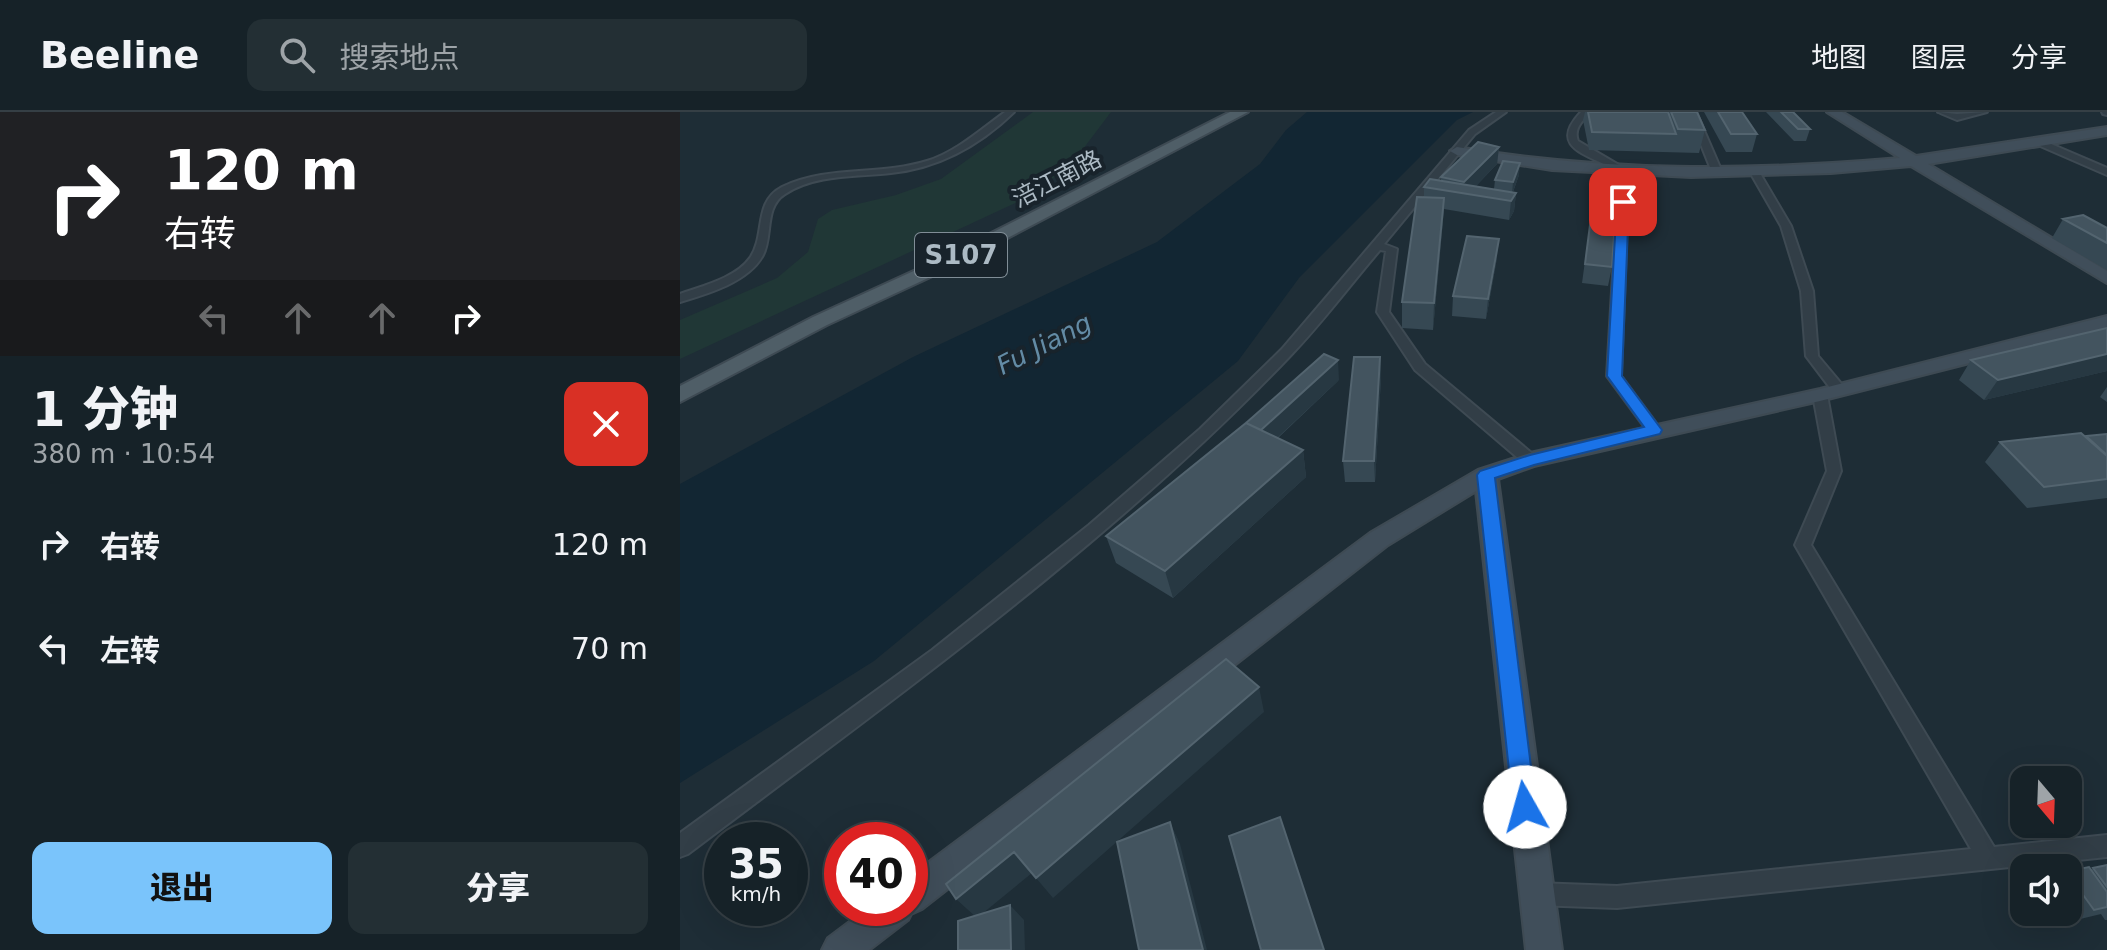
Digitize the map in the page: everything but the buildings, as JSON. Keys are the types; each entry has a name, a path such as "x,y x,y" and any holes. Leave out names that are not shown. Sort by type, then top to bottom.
{"main road":[{"name":"涪江南路","path":"680,395 820,321 948,262 1241,112"}],"street":[{"path":"680,298 721,282 752,263 760,248 769,204 779,192 834,175 928,164 954,151 1010,112"},
{"path":"680,846 938,655 1095,529 1205,432 1278,362 1472,132 1502,112"},
{"path":"1586,112 1574,123 1571,135 1574,143 1624,171"},
{"path":"1692,112 1717,172"},
{"path":"1833,112 2107,278"},
{"path":"1942,112 1957,117 1983,112"},
{"path":"1457,151 1549,165 1624,171 1755,172 1911,160 2107,131"},
{"path":"2041,143 2107,172"},
{"path":"1624,171 1614,376 1654,430"},
{"path":"1755,172 1786,226 1803,278 1812,356 1829,393 1834,471 1803,545 1989,860"},
{"path":"1377,246 1392,249 1383,312 1420,367 1530,460"},
{"path":"928,883 1379,539 1486,475 1530,460 1829,393 2107,322"},
{"path":"1486,475 1544,950"},
{"path":"1536,894 1617,897 2107,846"},
{"path":"840,950 872,926"}],"green space":[{"path":"1033,112 1111,112 1077,157 1037,193 680,359 680,320 777,278 808,252 818,219 832,210 896,195 941,179"}],"water":[{"name":"Fu Jiang","path":"1307,112 1473,112 1457,120 1299,278 1238,361 874,661 680,783 680,484 913,357 1157,242 1260,164 1286,130"}],"route":[{"path":"1525,807 1486,475 1530,460 1654,430 1614,376 1623,202"}]}
